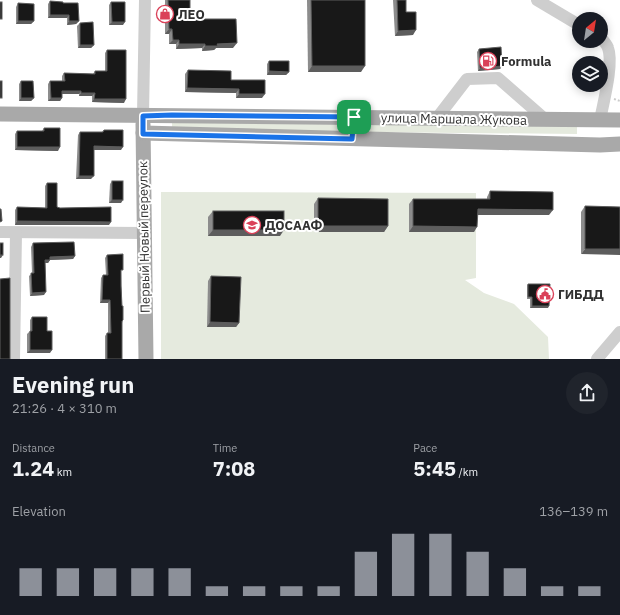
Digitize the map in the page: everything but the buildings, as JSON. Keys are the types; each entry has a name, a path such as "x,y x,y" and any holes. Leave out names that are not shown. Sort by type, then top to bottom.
{"main road":[{"name":"улица Маршала Жукова","path":"0,114 618,120"},
{"name":"Первый Новый переулок","path":"143,116 146,359"},
{"path":"352,139 354,117"},
{"path":"600,120 600,145"},
{"name":"улица Маршала Жукова","path":"143,134 600,145 620,144"}],"street":[{"path":"143,116 145,0"},
{"path":"537,0 572,20"},
{"path":"600,120 602,105 606,95 610,60 608,48"},
{"path":"437,118 467,79 498,78 546,120"},
{"path":"602,105 608,114 618,120"},
{"path":"0,232 144,233"},
{"path":"14,359 16,233"},
{"path":"597,359 620,332"}],"shaded area":[{"path":"172,120 343,121 342,133 172,130"},
{"path":"362,121 577,124 577,134 362,132"},
{"path":"161,192 476,193 476,278 465,280 484,293 514,304 548,337 549,359 161,359"}],"place":[{"name":"ЛЕО","path":"165,14"},
{"name":"Formula","path":"488,61"},
{"name":"ДОСААФ","path":"252,225"},
{"name":"ГИБДД","path":"545,294"}],"route":[{"path":"143,116 354,117 352,139 143,134 143,116"}]}
